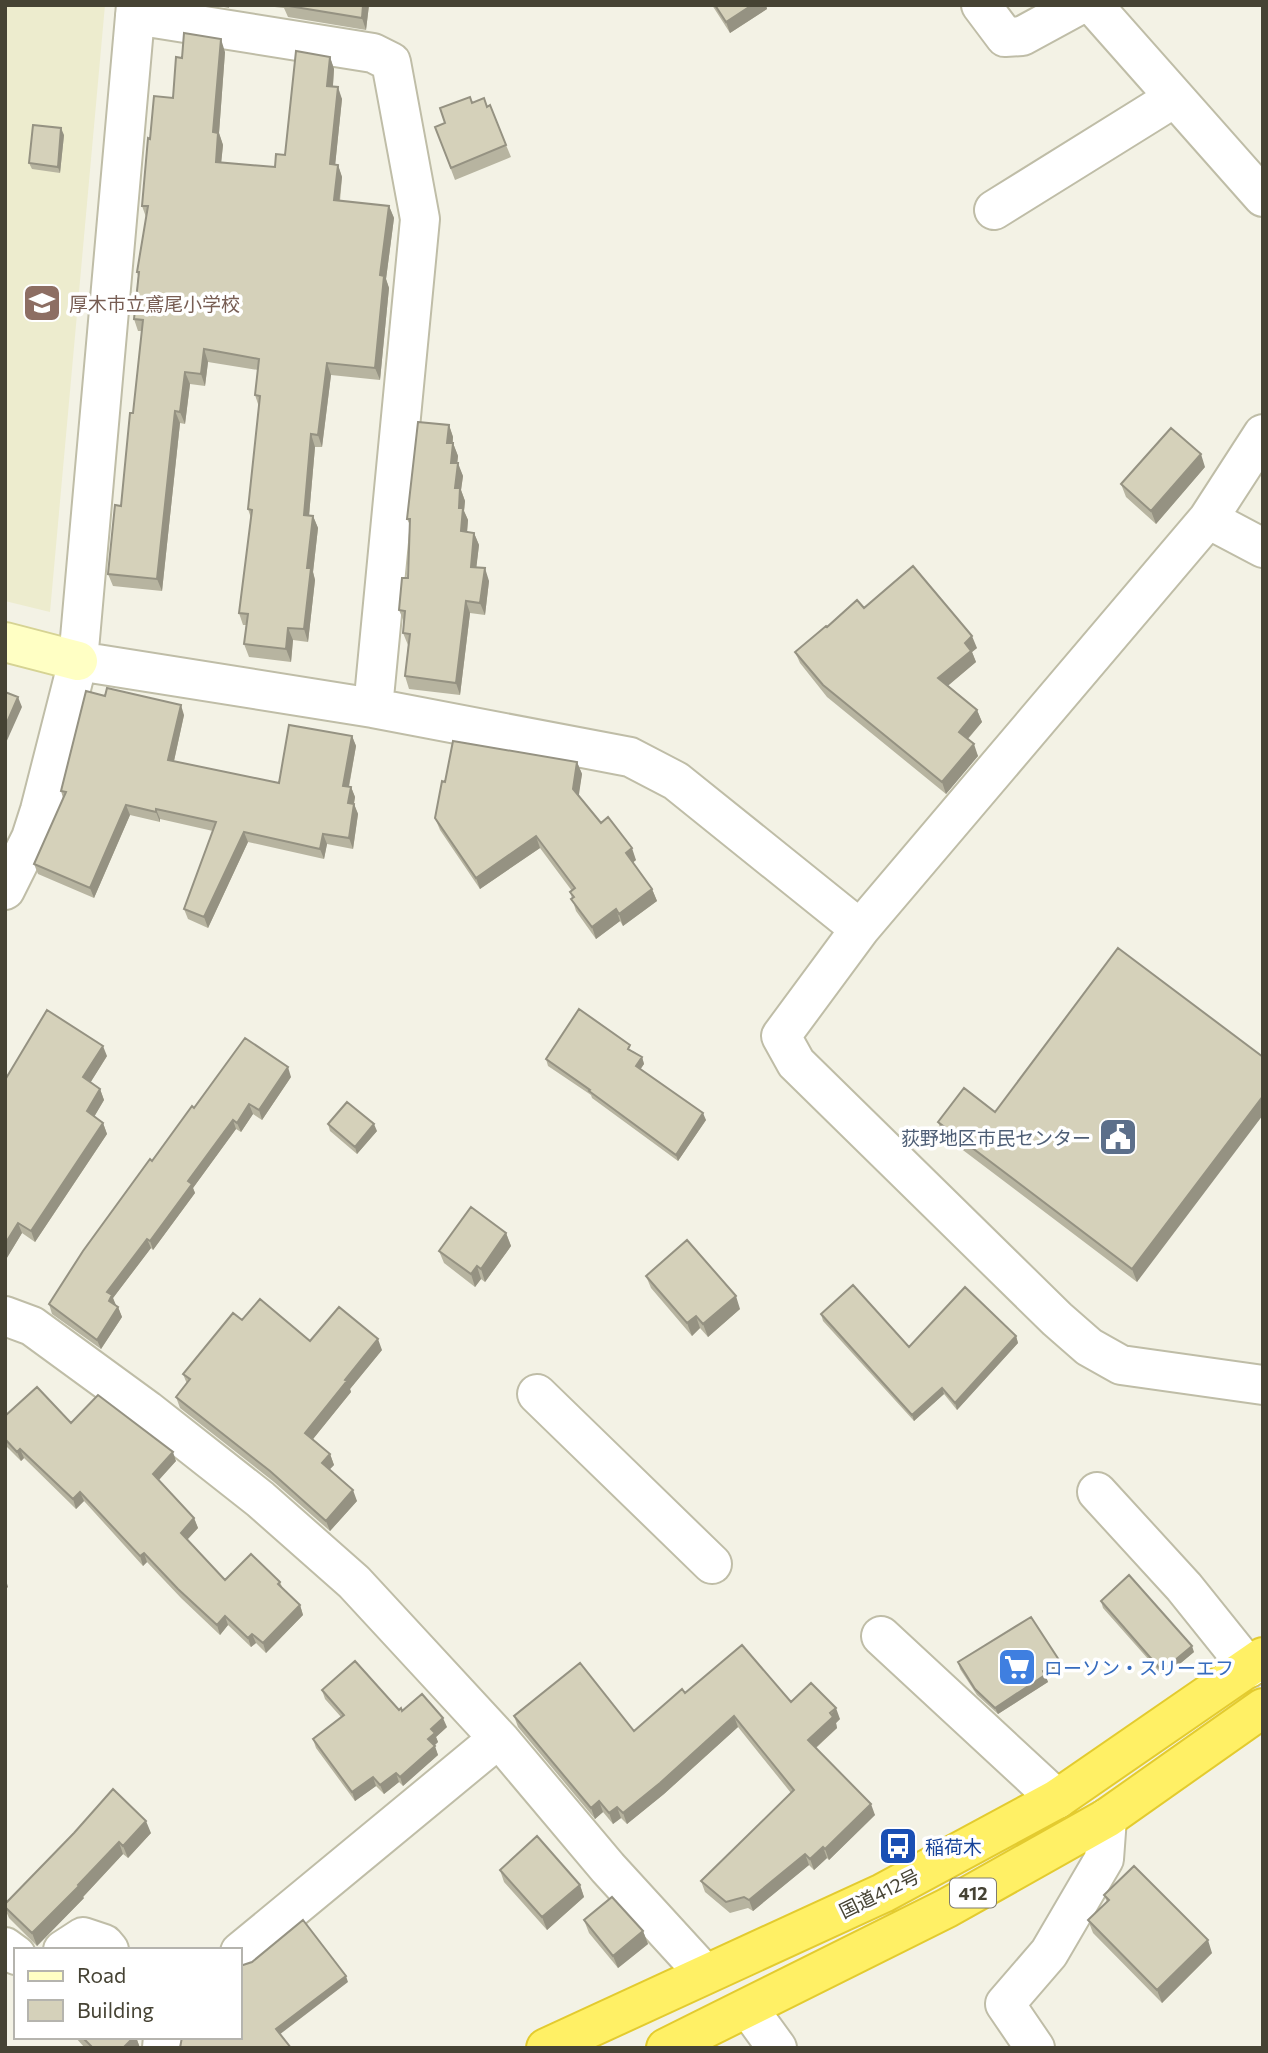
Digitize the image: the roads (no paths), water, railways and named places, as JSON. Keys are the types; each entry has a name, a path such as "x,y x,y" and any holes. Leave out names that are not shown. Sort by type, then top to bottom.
{"highway":[{"name":"国道412号","path":"546,2048 883,1893 1056,1799 1256,1662"},
{"name":"412","path":"666,2048 947,1908 1107,1818 1263,1708"}],"street":[{"path":"981,5 1005,37 1022,36 1080,5"},
{"path":"1093,5 1174,98 1261,189"},
{"path":"5,890 31,838 78,661 135,10 373,53 391,62 420,219 373,708"},
{"path":"994,210 1174,98"},
{"path":"1263,434 1208,519 860,929 781,1036 796,1063 1047,1310 1089,1346 1121,1364 1263,1385"},
{"path":"1208,519 1263,548"},
{"path":"5,642 78,661 373,708 631,757 666,788 860,929"},
{"path":"5,1316 32,1326 147,1410 260,1499 354,1582 500,1741 608,1867 705,1974"},
{"path":"537,1394 712,1564"},
{"path":"1097,1492 1256,1662"},
{"path":"881,1636 1056,1799"},
{"path":"242,1950 493,1743 500,1741"},
{"path":"1035,2048 1005,2004 1049,1953 1104,1859 1107,1818"},
{"path":"66,1948 83,1937 104,1944 107,1948"},
{"path":"748,2008 778,2048"}],"place":[{"name":"厚木市立鳶尾小学校","path":"42,303"},
{"name":"荻野地区市民センター","path":"1118,1137"},
{"name":"ローソン・スリーエフ","path":"1017,1667"},
{"name":"稲荷木","path":"898,1846"}]}
